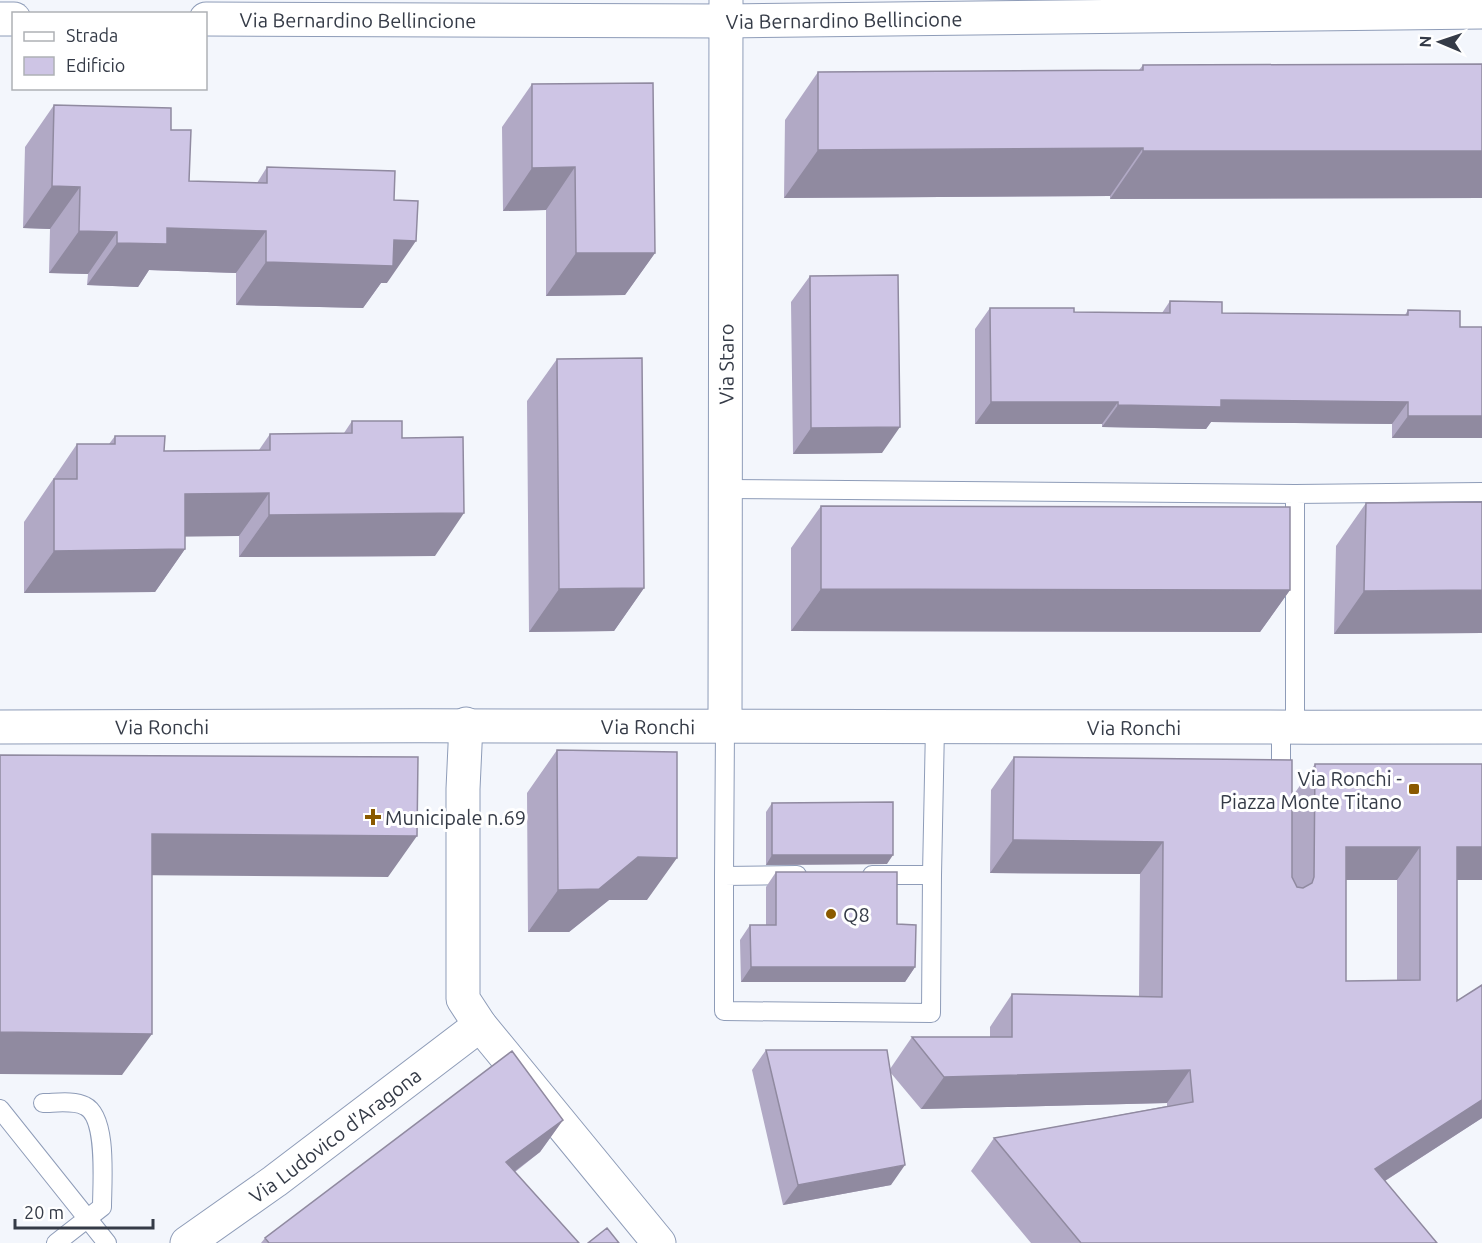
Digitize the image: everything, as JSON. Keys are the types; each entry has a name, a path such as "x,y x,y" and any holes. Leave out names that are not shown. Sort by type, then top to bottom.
{"street":[{"name":"Via Bernardino Bellincione","path":"207,20 726,10 1089,8 1482,12"},
{"name":"Via Staro","path":"725,727 726,10"},
{"name":"Via Ronchi","path":"0,727 466,724 725,727 1482,727"},
{"path":"466,724 463,789 463,999 480,1025 659,1243"},
{"name":"Via Ludovico d'Aragona","path":"187,1243 275,1181 480,1025"}],"lane":[{"path":"726,489 1294,494 1482,492"},
{"path":"1281,805 1288,727 1294,494"},
{"path":"725,727 724,1011 931,1013 935,727"},
{"path":"724,876 817,875"},
{"path":"851,875 932,875"},
{"path":"43,1103 84,1105 94,1113 100,1128 102,1207 56,1243"},
{"path":"0,1109 107,1243"}],"building":[{"path":"1482,64 1482,151 1143,151 1143,148 818,150 818,72 1143,70 1143,65"},
{"path":"653,83 655,253 576,253 575,167 532,168 532,84"},
{"path":"54,105 171,108 171,130 191,130 189,181 267,183 267,167 395,171 394,200 418,201 416,241 394,240 393,266 266,262 266,231 167,228 167,244 117,243 117,232 79,231 80,187 52,186"},
{"path":"898,275 900,427 811,428 810,276"},
{"path":"1170,301 1222,302 1222,313 1408,315 1408,310 1460,311 1460,327 1482,327 1482,416 1408,416 1408,402 1221,400 1221,407 1118,405 1118,402 991,402 990,308 1074,308 1074,312 1170,313"},
{"path":"642,358 644,588 559,589 557,359"},
{"path":"352,421 402,421 402,438 463,437 464,513 269,515 269,493 185,494 185,549 54,551 54,479 77,479 77,444 115,444 115,436 165,436 164,451 270,450 270,434 352,433"},
{"path":"1482,502 1482,590 1364,591 1366,503"},
{"path":"821,506 1290,507 1290,590 821,589"},
{"path":"557,750 677,752 677,858 638,857 599,889 558,890"},
{"path":"0,755 418,757 417,836 152,834 152,1034 0,1032"},
{"path":"1014,757 1292,760 1292,877 1297,887 1303,888 1312,883 1314,877 1315,764 1482,764 1482,847 1457,847 1457,1001 1482,985 1482,1100 1375,1169 1437,1243 1081,1243 994,1138 1193,1102 1190,1070 944,1077 912,1037 1012,1037 1012,994 1162,997 1163,842 1013,840","holes":["1346,847 1420,847 1420,980 1346,981"]},
{"path":"893,802 893,855 772,855 772,803"},
{"path":"776,872 897,872 897,924 916,925 915,967 751,967 750,925 776,925"},
{"path":"766,1050 887,1050 905,1165 798,1185"},
{"path":"512,1051 563,1120 506,1162 579,1243 269,1243 265,1238"},
{"path":"607,1228 619,1243 588,1243"}],"place":[{"name":"Via Ronchi - Piazza Monte Titano","path":"1414,789"},
{"name":"Municipale n.69","path":"373,817"},
{"name":"Q8","path":"831,914"}]}
